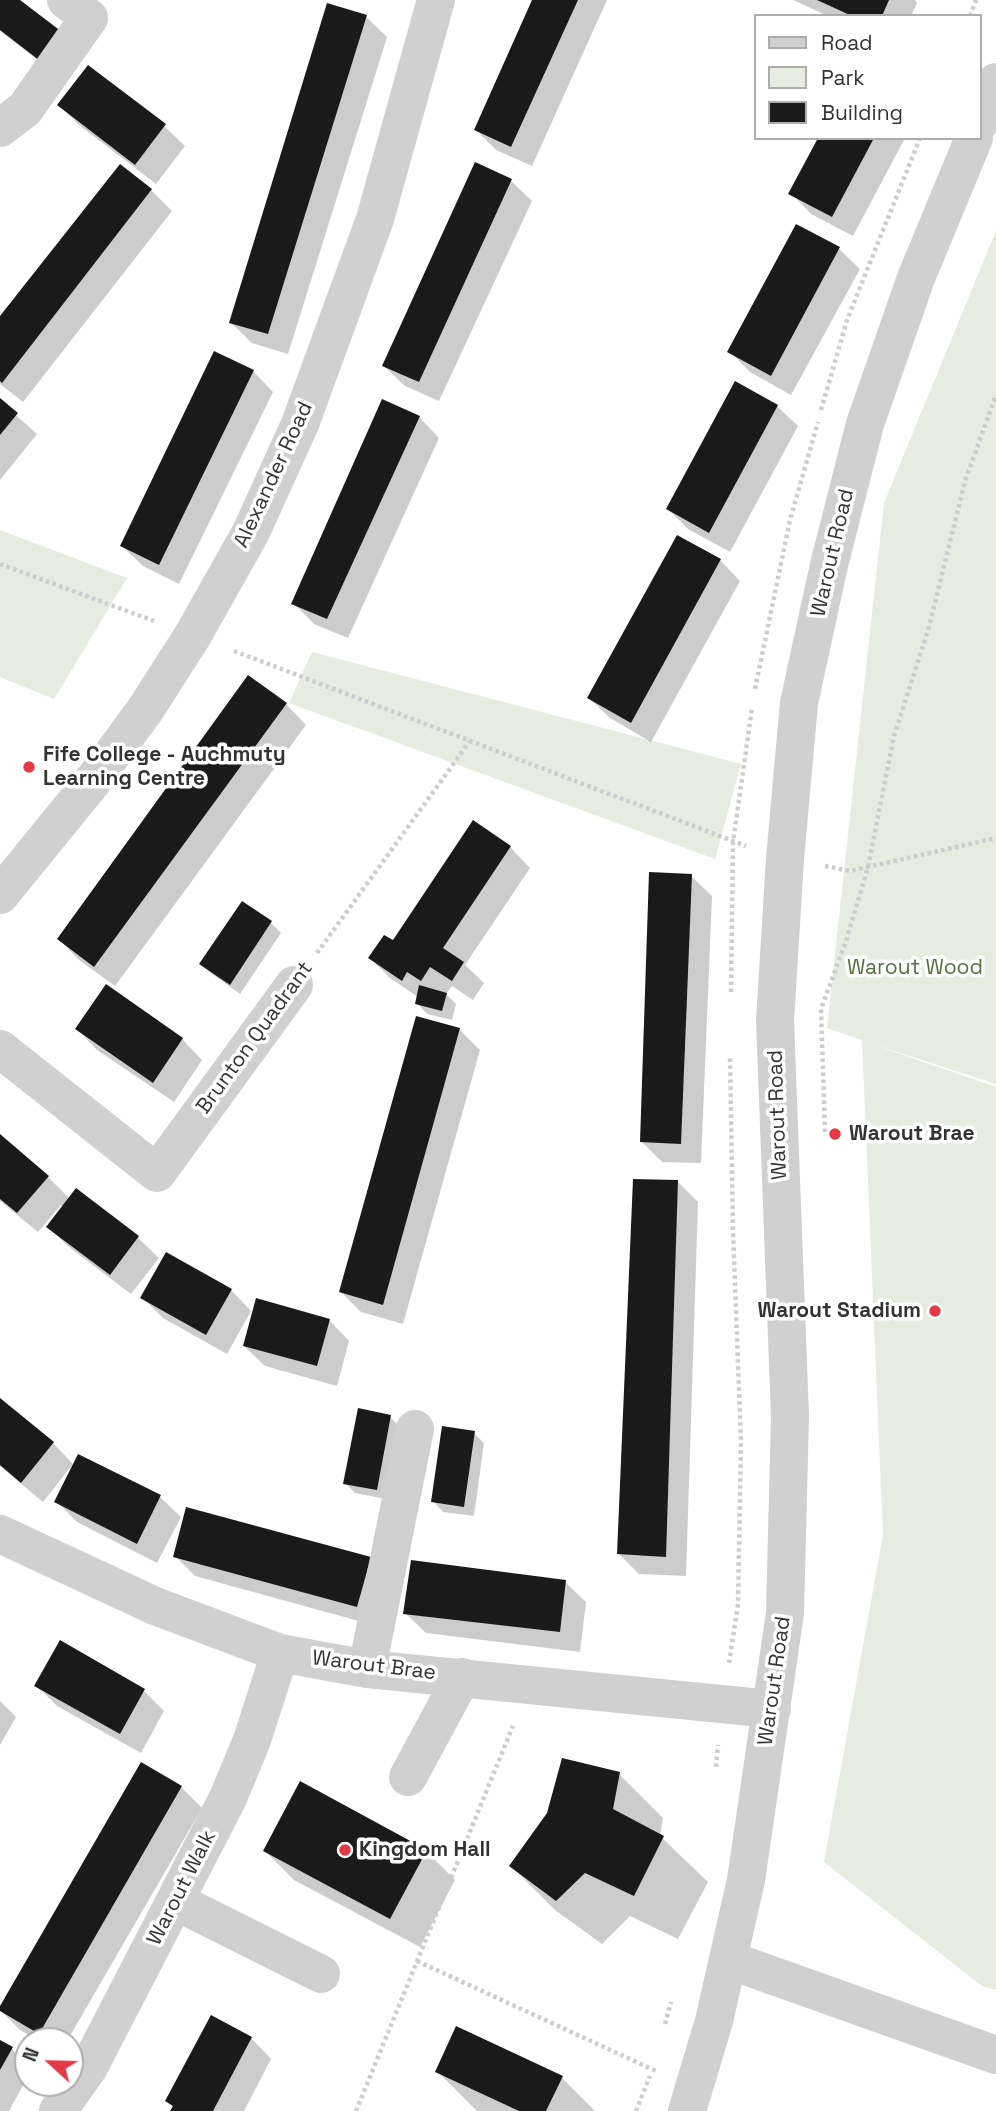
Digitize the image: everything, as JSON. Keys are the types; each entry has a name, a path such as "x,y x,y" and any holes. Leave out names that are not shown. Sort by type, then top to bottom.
{"street":[{"path":"0,128 25,109 89,18 66,0"},
{"name":"Alexander Road","path":"0,895 92,782 145,710 193,635 251,531 300,424 375,219 436,0"},
{"path":"982,117 996,82"},
{"name":"Warout Road","path":"691,2100 729,1960 746,1880 785,1613 790,1416 775,1021 785,859 799,703 829,565 865,424 916,278 973,140"},
{"name":"Brunton Quadrant","path":"0,1049 157,1173 295,985"},
{"path":"368,1669 415,1429"},
{"name":"Warout Brae","path":"0,1534 155,1606 280,1653 368,1669 772,1709"},
{"name":"Warout Walk","path":"58,2111 89,2067 228,1798 252,1740 280,1653"},
{"path":"408,1777 462,1677"},
{"path":"175,1901 321,1974"},
{"path":"729,1960 996,2054"}],"path":[{"path":"825,1137 821,1009 846,941 868,867 894,736 929,627 965,481 996,395"},
{"path":"0,564 733,842 785,859 850,871 996,838"},
{"name":"Brunton Quadrant","path":"295,985 470,741"},
{"path":"356,2111 531,1684"},
{"path":"417,1961 691,2100"}],"green space":[{"name":"Warout Wood","path":"996,231 996,1084 866,1042 996,1087 996,1990 982,1986 824,1862 883,1535 862,1040 827,1028 884,503"},
{"path":"0,530 127,578 54,699 0,677"},
{"path":"312,652 741,764 715,859 289,703"}],"building":[{"path":"0,0 20,0 66,35 44,64 0,30"},
{"path":"532,0 578,0 511,147 474,130"},
{"path":"817,0 889,0 883,14 848,14"},
{"path":"327,3 367,15 268,334 229,323"},
{"path":"88,65 166,124 135,165 57,105"},
{"path":"817,140 873,140 832,217 788,194"},
{"path":"475,162 512,179 419,382 382,366"},
{"path":"120,164 152,189 2,383 0,316"},
{"path":"796,224 840,247 771,376 727,352"},
{"path":"214,351 254,370 159,565 120,546"},
{"path":"735,381 778,405 709,533 666,509"},
{"path":"0,398 18,413 0,435"},
{"path":"382,399 420,416 327,619 291,604"},
{"path":"677,535 721,559 631,723 587,698"},
{"path":"248,675 287,703 94,967 57,939"},
{"path":"473,820 511,846 443,948 464,962 452,981 430,967 421,981 407,972 402,981 368,958 384,935 393,940"},
{"path":"649,872 692,874 681,1144 640,1142"},
{"path":"242,901 272,921 230,985 199,964"},
{"path":"106,984 183,1038 153,1083 75,1029"},
{"path":"419,985 447,993 442,1011 415,1004"},
{"path":"416,1016 460,1028 383,1305 339,1292"},
{"path":"0,1134 49,1176 17,1213 0,1199"},
{"path":"633,1179 678,1180 666,1557 617,1554"},
{"path":"76,1188 139,1236 110,1275 46,1227"},
{"path":"166,1252 232,1289 206,1335 140,1298"},
{"path":"256,1298 330,1319 317,1366 243,1346"},
{"path":"0,1398 54,1442 21,1483 0,1465"},
{"path":"358,1408 391,1415 377,1490 343,1484"},
{"path":"442,1426 475,1431 464,1507 431,1502"},
{"path":"78,1454 161,1495 137,1544 54,1502"},
{"path":"186,1507 371,1557 357,1607 173,1557"},
{"path":"411,1560 566,1580 560,1632 403,1614"},
{"path":"60,1640 145,1689 120,1734 34,1686"},
{"path":"562,1758 620,1772 613,1809 664,1836 634,1896 585,1873 556,1901 509,1866 547,1813"},
{"path":"141,1762 182,1786 43,2027 27,2027 0,2011 0,2006"},
{"name":"Kingdom Hall","path":"300,1781 427,1850 390,1919 263,1851"},
{"path":"211,2015 252,2037 213,2111 170,2111 173,2106 165,2101"},
{"path":"456,2026 563,2076 546,2111 519,2111 435,2072"},
{"path":"0,2040 13,2047 0,2070"}],"place":[{"name":"Fife College - Auchmuty Learning Centre","path":"29,767"},
{"name":"Warout Brae","path":"835,1134"},
{"name":"Warout Stadium","path":"935,1311"},
{"name":"Kingdom Hall","path":"345,1850"}]}
